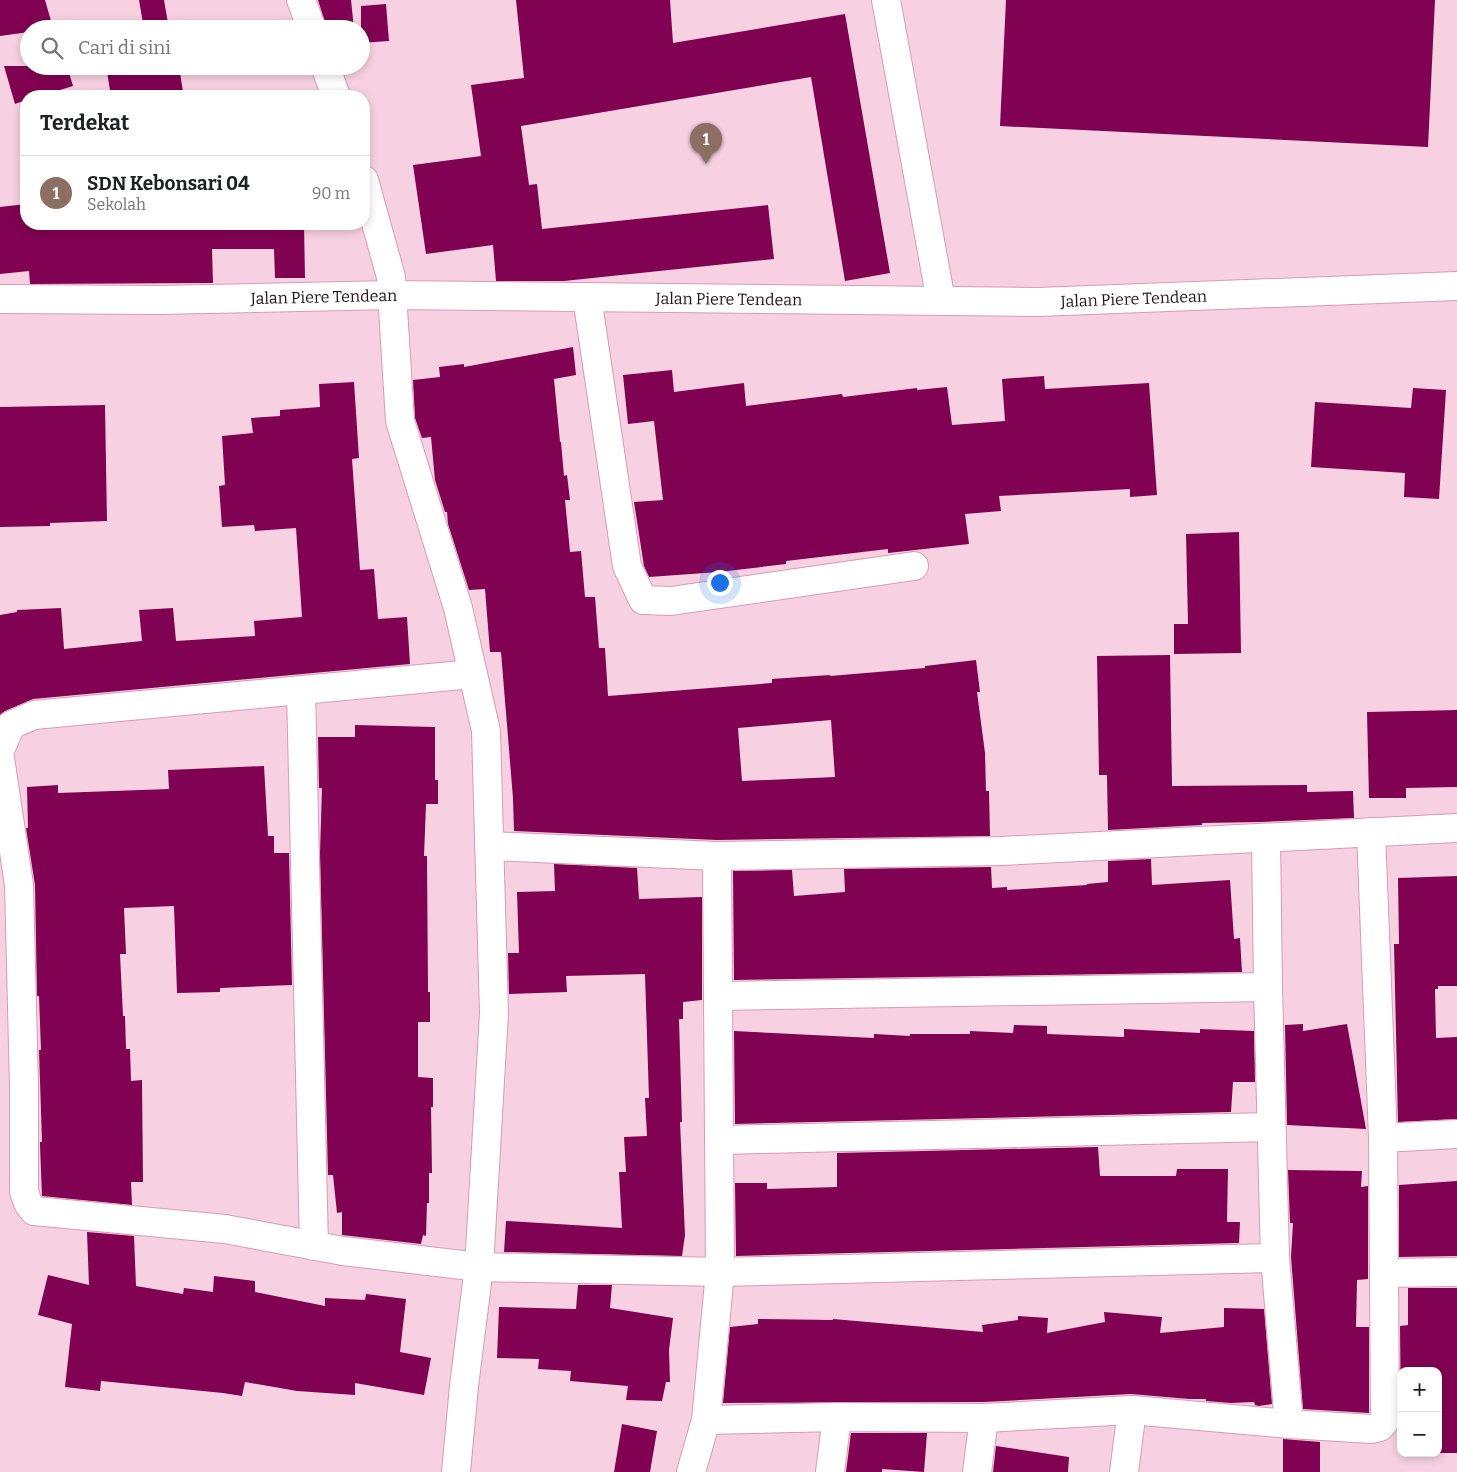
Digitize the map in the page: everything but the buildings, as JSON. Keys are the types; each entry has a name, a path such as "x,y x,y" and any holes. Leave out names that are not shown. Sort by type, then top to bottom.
{"street":[{"path":"302,0 309,20"},
{"path":"886,0 941,301"},
{"path":"328,75 334,90"},
{"path":"370,202 391,277 400,421 458,608 486,730 494,1013 479,1267 464,1386 456,1472"},
{"name":"Jalan Piere Tendean","path":"0,299 159,300 391,295 1038,302 1457,286"},
{"path":"587,297 627,566 643,600 671,601 914,566"},
{"path":"0,750 11,725 34,715 474,674"},
{"path":"301,690 314,1246"},
{"path":"0,758 19,885 24,1087 24,1192 28,1204 34,1211 225,1229 343,1251 479,1267 720,1272 1275,1258"},
{"path":"490,846 717,856 1001,850 1457,828"},
{"path":"706,1420 837,1417 984,1418 1132,1410 1289,1424 1372,1429 1380,1427 1385,1421 1383,1138 1371,832"},
{"path":"1266,838 1275,1258 1289,1424"},
{"path":"692,1472 706,1420 720,1272 717,856"},
{"path":"718,996 1268,987"},
{"path":"719,1140 1271,1127"},
{"path":"1383,1138 1457,1134"},
{"path":"1384,1273 1457,1272"},
{"path":"1124,1472 1132,1410"},
{"path":"830,1472 837,1417"},
{"path":"977,1472 984,1418"}],"place":[{"name":"SDN Kebonsari 04","path":"706,164"}]}
